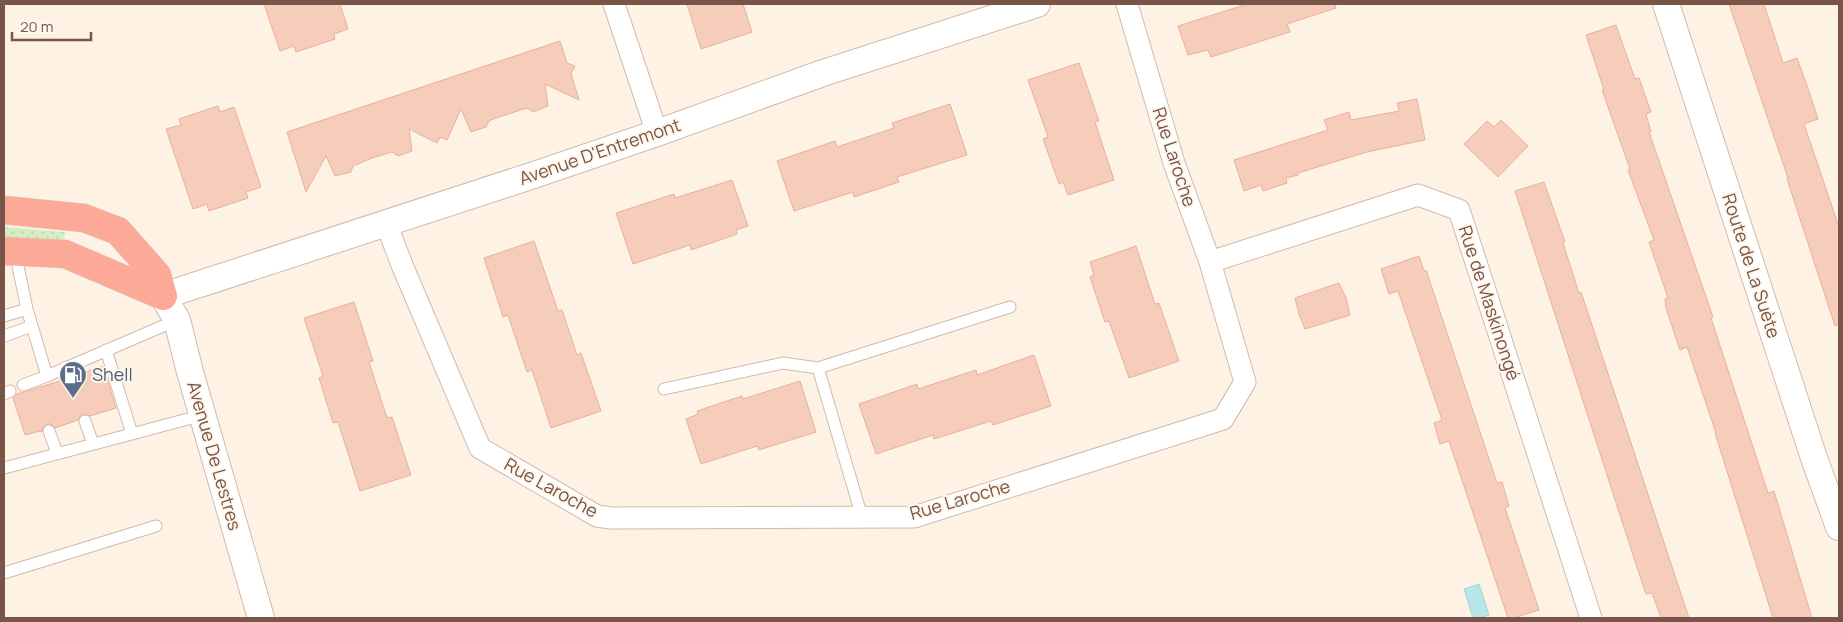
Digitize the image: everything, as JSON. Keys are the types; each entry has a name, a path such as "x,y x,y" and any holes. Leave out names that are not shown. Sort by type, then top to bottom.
{"highway":[{"path":"4,210 84,218 118,231 157,274 162,296"},
{"path":"9,252 65,254 162,296"}],"street":[{"path":"614,4 657,133"},
{"name":"Avenue D'Entremont","path":"162,296 657,133 824,73 1037,4"},
{"name":"Rue Laroche","path":"386,223 480,448 598,516 611,518 914,517 1223,419 1245,382 1210,262 1174,163 1126,4"},
{"name":"Route de La Suète","path":"1666,4 1814,458 1839,527"},
{"name":"Rue de Maskinongé","path":"1210,262 1418,195 1459,210 1590,618"},
{"name":"Avenue De Lestres","path":"162,296 177,320 261,618"}],"lane":[{"path":"9,252 47,376"},
{"path":"664,389 784,363 818,368 1010,307"},
{"path":"4,316 27,309"},
{"path":"32,386 47,376 177,320"},
{"path":"4,336 32,326"},
{"path":"106,350 132,434"},
{"path":"66,368 71,380"},
{"path":"818,368 862,517"},
{"path":"4,468 203,415"},
{"path":"85,421 93,444"},
{"path":"49,431 57,453"},
{"path":"4,573 156,526"}],"green space":[{"path":"4,227 65,232 64,241 4,238"}],"water":[{"path":"1479,584 1489,615 1473,618 1464,589"}],"building":[{"path":"264,4 340,4 348,29 334,34 335,39 296,52 294,46 280,51"},
{"path":"687,4 743,4 752,32 701,49"},
{"path":"1247,4 1335,4 1336,8 1287,24 1290,32 1211,57 1208,50 1188,55 1178,26"},
{"path":"1729,4 1764,4 1783,63 1797,58 1810,94 1818,119 1804,124 1839,227 1839,325 1835,326 1788,178"},
{"path":"1616,25 1635,79 1639,78 1651,112 1646,114 1651,132 1649,132 1713,317 1711,318 1768,493 1774,491 1812,618 1773,618 1716,433 1687,347 1680,350 1666,308 1665,299 1668,298 1649,242 1654,240 1628,170 1630,169 1602,90 1604,90 1586,35"},
{"path":"560,41 567,63 575,66 571,74 579,100 545,84 548,106 533,112 527,108 496,118 489,121 486,127 471,132 461,109 447,140 440,137 437,143 409,129 412,151 398,156 392,152 372,158 353,166 351,172 335,176 326,156 306,192 287,132"},
{"path":"1079,63 1099,121 1095,122 1114,180 1068,195 1063,182 1059,184 1043,139 1048,137 1028,80"},
{"path":"1417,99 1425,140 1367,152 1298,173 1298,175 1286,178 1287,183 1263,191 1261,185 1244,191 1234,160 1328,130 1324,120 1349,112 1351,120 1399,111 1397,103"},
{"path":"950,104 967,155 897,177 899,182 854,197 853,192 794,211 777,161 835,141 837,147 894,128 892,123"},
{"path":"218,106 220,112 234,107 261,187 246,192 248,198 209,211 207,204 193,209 166,129 181,125 179,119"},
{"path":"1501,120 1528,146 1498,177 1464,144 1487,121 1494,127"},
{"path":"732,180 748,226 736,230 737,234 691,250 690,245 633,264 616,213 674,194 675,198"},
{"path":"1544,182 1565,242 1563,243 1579,293 1581,292 1689,618 1661,618 1652,593 1646,594 1632,552 1515,191"},
{"path":"534,241 558,311 562,310 577,355 581,353 601,411 551,428 532,370 527,372 508,315 503,317 484,258"},
{"path":"1136,246 1155,304 1159,303 1179,361 1129,378 1109,321 1105,322 1090,277 1094,275 1090,262"},
{"path":"1419,256 1424,271 1426,270 1497,483 1502,482 1509,506 1505,508 1539,610 1514,618 1508,618 1449,441 1440,444 1434,423 1442,420 1398,291 1389,294 1381,269"},
{"path":"1339,283 1346,298 1350,315 1305,329 1295,298"},
{"path":"354,302 373,361 369,362 387,418 392,417 411,475 360,491 338,422 333,423 319,378 323,376 304,318"},
{"path":"1034,355 1051,406 993,425 991,421 934,439 933,435 876,454 859,404 917,384 918,389 976,370 977,375"},
{"name":"Shell","path":"103,366 116,408 90,416 83,414 78,420 55,428 51,424 47,424 43,427 42,432 25,435 13,398 17,394 63,380 67,387 73,388 78,383 77,375"},
{"path":"800,381 816,432 759,450 757,446 701,464 686,419 698,414 697,411 742,396 743,399"}],"place":[{"name":"Shell","path":"73,399"}]}
